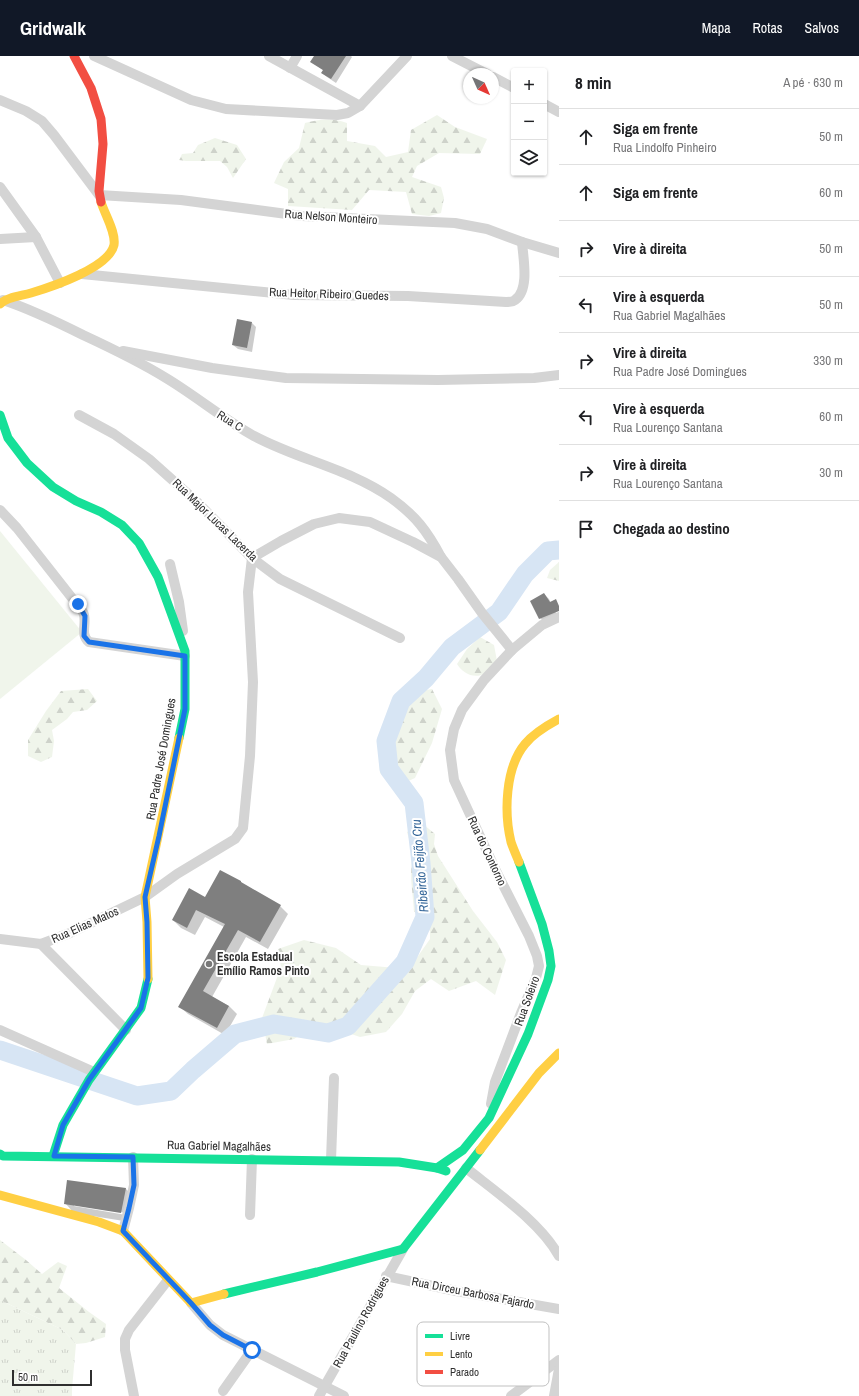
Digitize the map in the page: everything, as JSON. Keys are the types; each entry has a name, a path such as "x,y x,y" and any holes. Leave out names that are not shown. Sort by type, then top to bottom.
{"street":[{"path":"74,56 91,88 100,111 103,143 99,195"},
{"path":"94,56 191,100 226,109 337,115 348,113 360,106 407,56"},
{"path":"269,56 360,106"},
{"path":"290,68 297,56"},
{"path":"452,56 475,68"},
{"path":"499,80 511,86"},
{"path":"0,100 26,111 42,121 54,135 99,195 114,238 114,248 107,258 82,274 38,292 1,301"},
{"path":"547,106 559,112"},
{"path":"0,187 36,237 60,283"},
{"name":"Rua Nelson Monteiro","path":"99,195 181,200 302,216 455,223 488,229 522,242 559,253"},
{"path":"0,239 36,237"},
{"name":"Rua Heitor Ribeiro Guedes","path":"82,274 294,295 408,296 506,302 514,300 520,295 525,281 522,242"},
{"name":"Rua C","path":"1,301 60,324 114,350 166,378 254,436 287,452 356,478 391,498 416,518 429,536 441,557 482,613 512,650"},
{"path":"114,350 212,368 286,378 438,380 534,378 559,374"},
{"name":"Rua Padre José Domingues","path":"0,415 8,438 27,463 53,487 76,501 101,512 122,525 139,543 158,577 171,610 185,653 185,709 145,897 148,978 141,1008 79,1096 63,1125 54,1156"},
{"name":"Rua Major Lucas Lacerda","path":"79,415 114,434 149,459 198,502 252,558 280,579 400,638"},
{"path":"0,510 18,528 83,612 86,620 84,636 89,642 185,653 179,602 170,564"},
{"path":"252,558 281,540 314,524 339,518 370,522 441,557"},
{"name":"Rua Elias Matos","path":"0,939 41,944 70,933 145,897 177,874 235,838 243,828 250,756 253,682 248,592 252,558"},
{"name":"Rua do Contorno","path":"488,1118 495,1082 536,978 539,966 537,956 529,936 497,873 454,780 450,750 454,729 462,710 484,680 512,650 542,625 559,617"},
{"name":"Rua Soleiro","path":"437,1168 463,1150 488,1118 528,1034 548,980 551,966 542,924 511,841 507,808 508,784 514,763 524,745 541,729 559,719"},
{"path":"41,944 126,1030"},
{"path":"0,1030 92,1076"},
{"path":"191,1303 403,1249 539,1073 559,1053"},
{"path":"331,1160 334,1078"},
{"name":"Rua Gabriel Magalhães","path":"1,1158 54,1156 399,1162 437,1168 459,1176"},
{"path":"123,1231 134,1185 133,1157"},
{"path":"250,1215 252,1159"},
{"path":"466,1168 531,1222 559,1256"},
{"path":"0,1195 99,1222 123,1231 210,1325 223,1335 344,1396"},
{"name":"Rua Paulino Rodrigues","path":"319,1396 375,1299 386,1276 403,1249"},
{"name":"Rua Dirceu Barbosa Fajardo","path":"386,1276 456,1291 559,1309"},
{"path":"134,1396 125,1350 125,1339 129,1330 168,1280"},
{"path":"223,1391 252,1350"},
{"path":"549,1368 559,1360"},
{"path":"554,1396 559,1370"},
{"path":"511,1396 524,1386"}],"green space":[{"path":"437,115 455,127 487,139 480,154 439,153 417,166 412,177 441,187 444,198 441,213 429,216 412,214 406,192 369,190 352,210 288,206 288,189 274,183 284,162 299,148 305,123 336,120 347,123 347,141 375,146 386,157 408,152 411,130"},
{"path":"215,138 237,145 246,159 233,178 227,167 220,161 179,160 182,154 193,153 198,145"},
{"path":"0,531 82,632 0,699"},
{"path":"559,562 559,581 547,578 550,570"},
{"path":"480,637 494,645 497,661 485,673 473,676 465,673 457,664 467,649"},
{"path":"88,689 97,701 87,710 73,712 67,719 52,730 54,741 52,757 41,762 28,756 28,740 46,711 61,691"},
{"path":"432,689 442,709 432,743 415,778 395,787 380,773 379,758 393,737 410,702 420,691"},
{"path":"423,824 435,834 434,844 438,856 473,911 497,942 506,960 495,995 476,981 449,991 431,979 415,991 402,1014 386,1032 360,1037 319,1023 294,1039 267,1044 262,1018 281,967 278,949 304,940 336,948 361,965 409,969 430,939 430,931 414,911 411,878 412,849 407,832"},
{"path":"0,1240 42,1274 58,1262 67,1266 59,1288 106,1324 105,1337 86,1343 76,1344 63,1330 0,1300"},
{"path":"0,1300 63,1330 76,1344 72,1396 0,1396"}],"building":[{"path":"314,56 346,56 331,79 321,73 323,70 310,62"},
{"path":"237,319 252,322 247,348 232,345"},
{"path":"544,593 550,602 556,599 559,606 559,611 539,619 530,601"},
{"path":"220,870 281,905 260,942 238,930 203,991 229,1006 217,1028 178,1007 225,924 196,910 187,928 172,920 189,888 205,897"},
{"path":"67,1180 126,1188 121,1213 64,1204"}],"waterway":[{"name":"Ribeirão Feijão Cru","path":"0,1050 137,1096 171,1091 235,1034 274,1024 328,1033 348,1026 405,962 425,917 421,863 414,803 389,769 386,741 401,701 426,678 452,647 499,612 525,574 548,551 559,550"}],"traffic: fast":[{"path":"0,415 8,438 27,463 53,487 76,501 101,512 122,525 139,543 158,577 185,651 185,709 179,738"},
{"path":"437,1168 463,1150 489,1118 528,1034 548,980 551,966 549,951 542,924 519,862"},
{"path":"53,1156 63,1125 89,1080 141,1008 148,979"},
{"path":"224,1294 317,1272 403,1249 480,1150"},
{"path":"0,1154 3,1156 399,1162 437,1168 446,1171"}],"traffic: slow":[{"path":"0,304 10,298 40,290 91,269 110,253 114,245 114,240 110,224 101,202"},
{"path":"519,862 511,842 507,818 508,791 513,765 518,754 532,736 559,719"},
{"path":"148,979 145,897 179,738"},
{"path":"480,1150 539,1073 559,1053"},
{"path":"0,1195 99,1222 123,1231 191,1303 224,1294"}],"traffic: jam":[{"path":"74,56 91,88 101,119 103,144 99,191 101,202"}],"place":[{"name":"Escola Estadual Emílio Ramos Pinto","path":"209,964"}],"route":[{"path":"78,604 85,616 84,636 89,642 185,656 185,709 145,897 148,978 141,1008 89,1080 63,1125 54,1156 133,1157 134,1185 123,1231 210,1325 223,1335 252,1350"}]}
